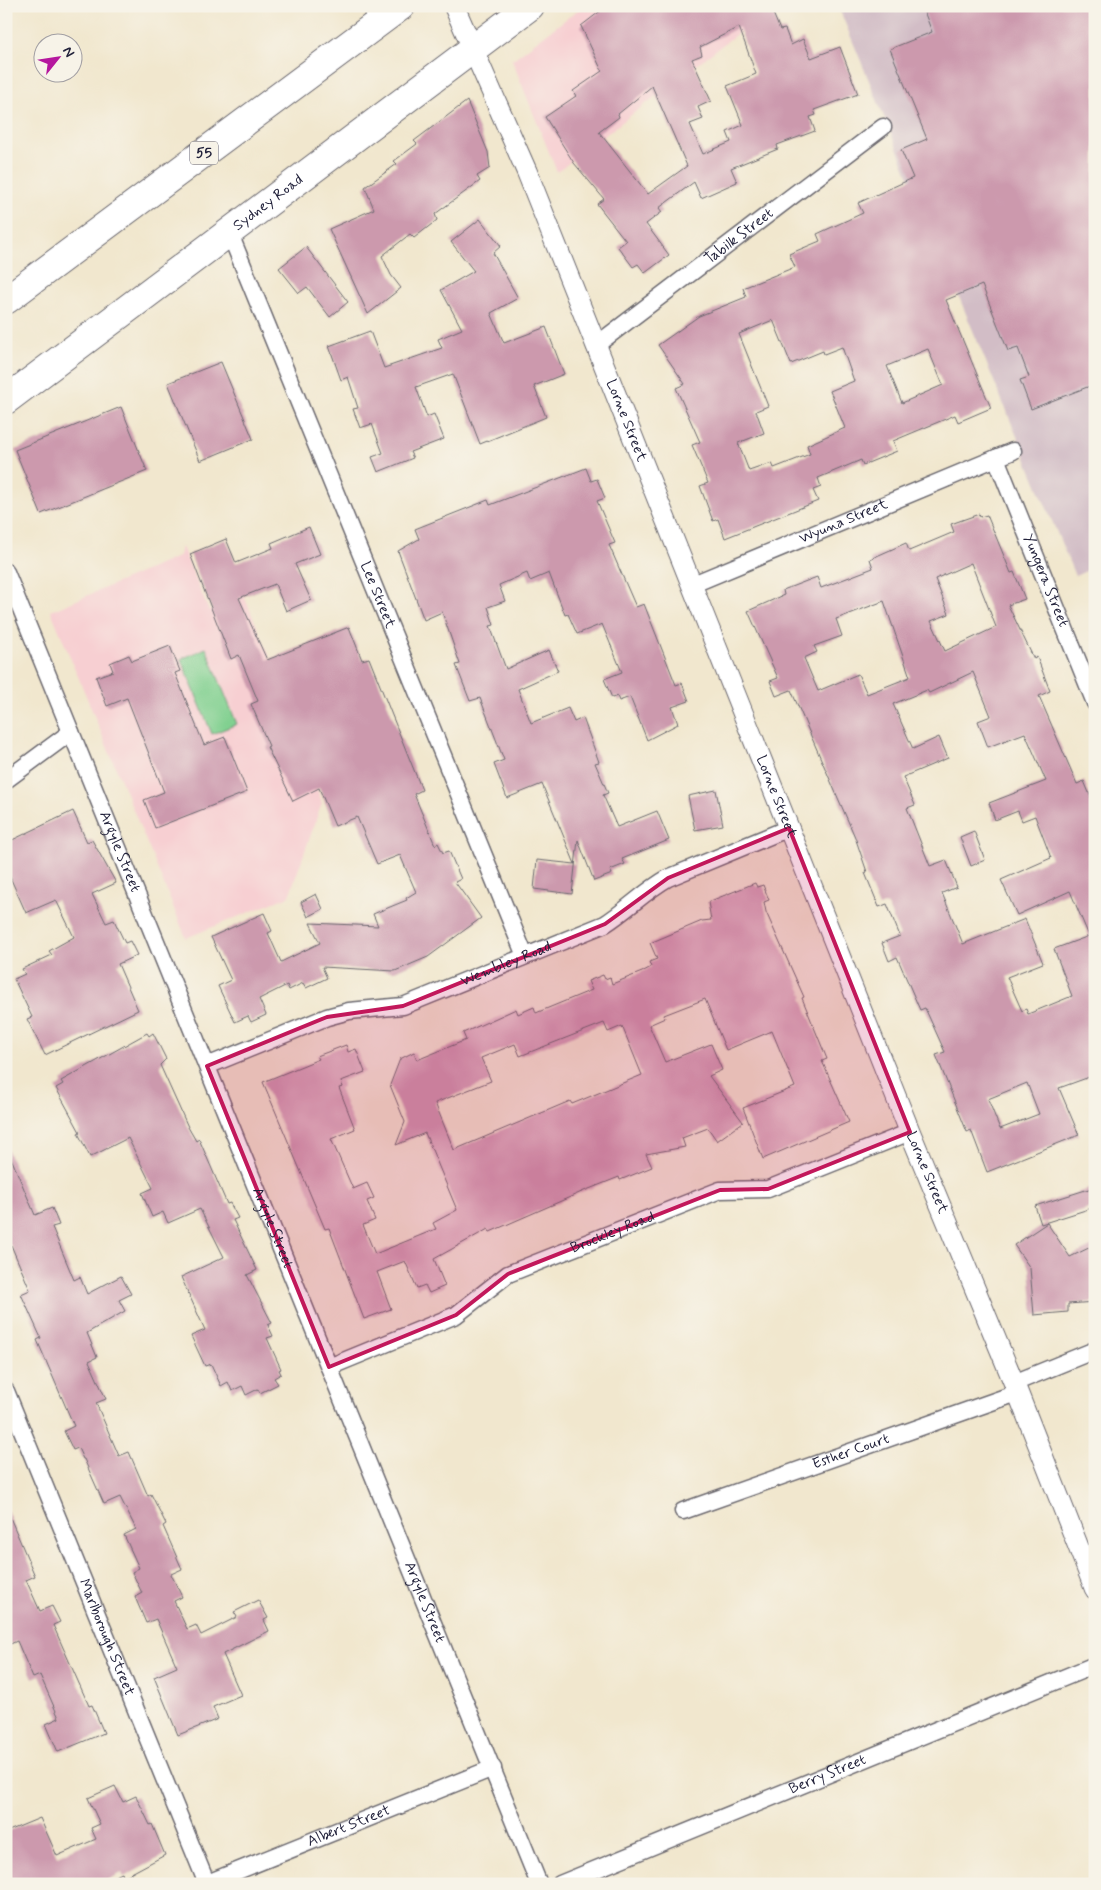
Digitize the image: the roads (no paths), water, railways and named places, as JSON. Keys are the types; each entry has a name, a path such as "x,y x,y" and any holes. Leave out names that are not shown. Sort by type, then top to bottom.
{"highway":[{"name":"55","path":"6,300 401,6"},
{"name":"Sydney Road","path":"6,400 230,234 530,6"}],"street":[{"name":"Lorne Street","path":"454,6 527,172 910,1132 1016,1388 1095,1589"},
{"name":"Tabilk Street","path":"596,346 883,127"},
{"name":"Lee Street","path":"230,234 525,956"},
{"name":"Wyuna Street","path":"691,585 1013,451"},
{"name":"Yungera Street","path":"996,458 1095,703"},
{"name":"Argyle Street","path":"6,572 539,1884"},
{"path":"6,780 72,732"},
{"name":"Wembley Road","path":"207,1066 327,1017 349,1011 403,1006 605,924 620,915 652,887 668,878 789,828"},
{"name":"Brockley Road","path":"329,1367 456,1315 508,1274 720,1190 768,1189 910,1132"},
{"name":"Esther Court","path":"684,1511 1016,1388 1095,1350"},
{"name":"Marlborough Street","path":"6,1391 206,1884"},
{"name":"Berry Street","path":"560,1884 1095,1665"},
{"name":"Albert Street","path":"206,1884 492,1768"}]}
